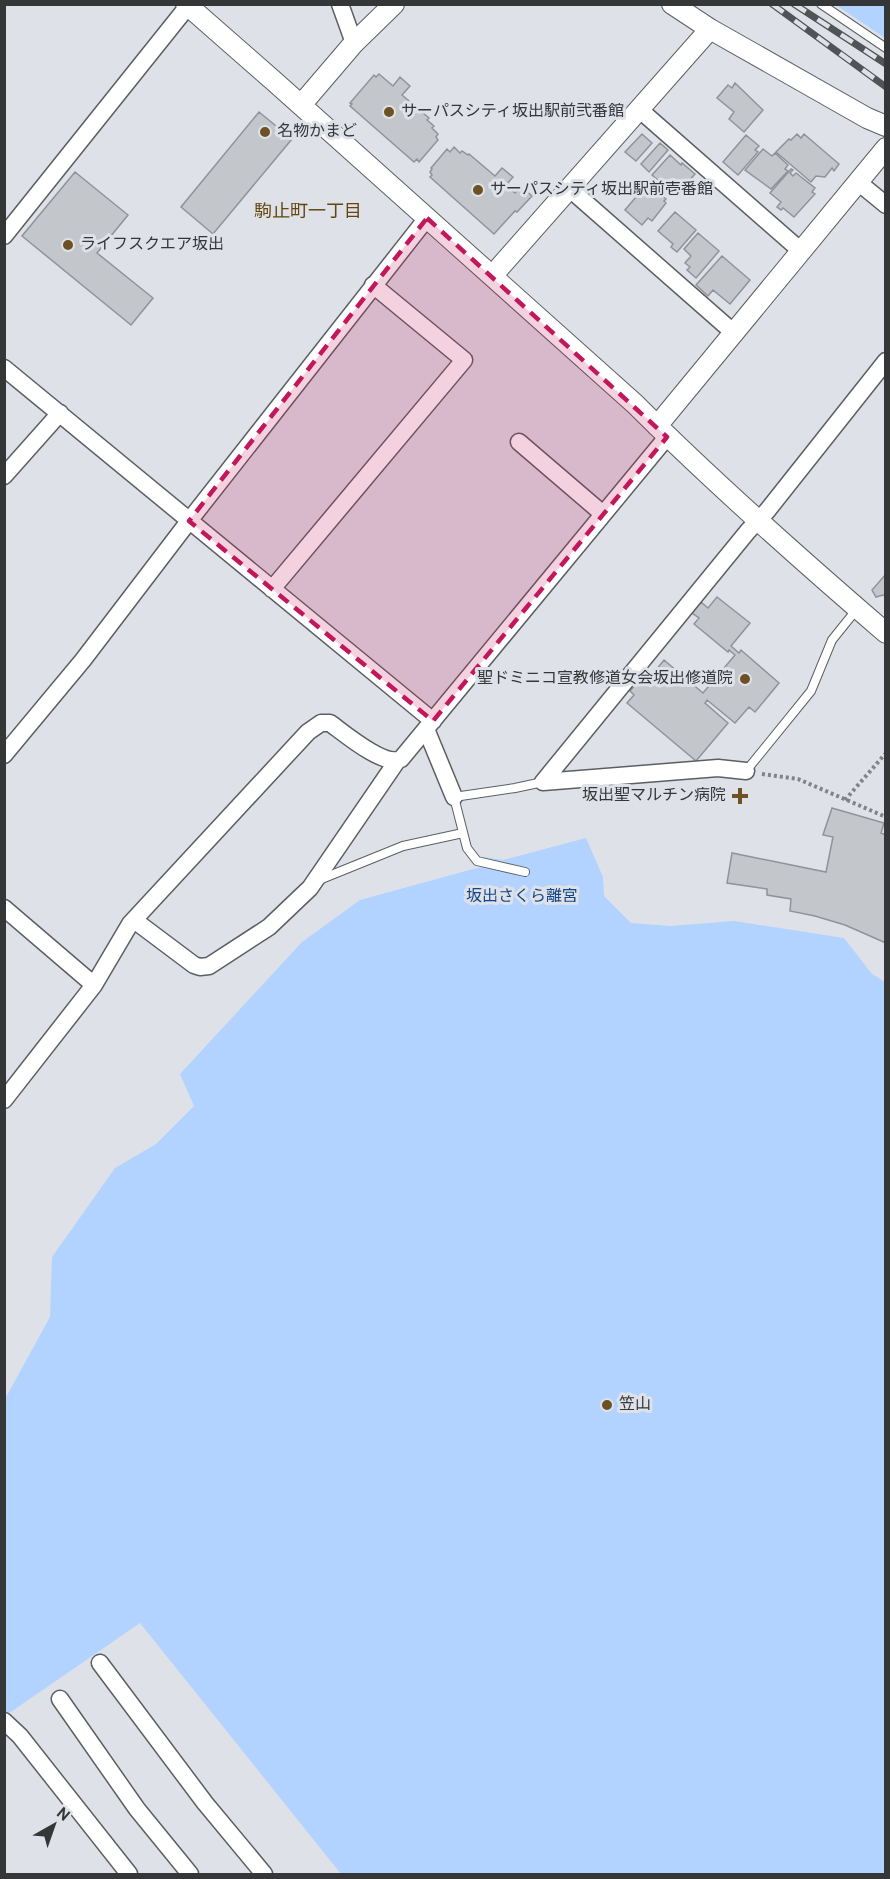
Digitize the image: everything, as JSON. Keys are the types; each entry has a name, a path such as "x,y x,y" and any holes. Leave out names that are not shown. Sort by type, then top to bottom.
{"street":[{"path":"340,4 354,43"},
{"path":"301,105 354,43 393,4"},
{"path":"672,4 711,29 885,126"},
{"path":"4,236 187,5 492,276 885,633"},
{"path":"492,276 711,29"},
{"path":"640,110 801,251"},
{"path":"134,920 194,965 209,966 269,927 315,881 397,761 603,514 734,333 885,148"},
{"path":"858,182 885,205"},
{"path":"570,189 734,333"},
{"path":"4,755 83,660 189,520 427,218"},
{"path":"272,589 464,360 373,285"},
{"path":"543,782 885,361"},
{"path":"4,369 272,589 429,725 454,797"},
{"path":"4,476 60,413"},
{"path":"519,441 603,514"},
{"path":"4,1100 94,985 134,920 314,727 321,723 330,723 379,756 390,761 397,761"},
{"path":"543,782 717,768 746,771"},
{"path":"4,908 94,985"},
{"path":"100,1664 205,1803 264,1875"},
{"path":"60,1699 137,1809 190,1875"},
{"path":"4,1721 20,1736 129,1875"}],"lane":[{"path":"379,4 393,4"},
{"path":"821,4 885,48"},
{"path":"746,771 811,691 832,639 857,608"},
{"path":"525,872 477,861 467,848 454,797 543,782"},
{"path":"315,881 403,846 463,833"}],"path":[{"path":"844,800 885,753"},
{"path":"746,771 798,779 885,817"}],"highlighted area":[{"path":"427,218 667,437 433,721 189,521"}],"green space":[{"path":"836,5 885,5 885,38"},
{"name":"坂出さくら離宮","path":"586,838 603,877 604,896 631,923 670,926 734,921 844,938 872,974 885,982 885,1874 341,1874 140,1623 5,1716 5,1399 50,1317 52,1257 115,1168 156,1144 194,1106 180,1074 302,942 360,900 484,866 483,857 503,860"}],"building":[{"name":"サーパスシティ坂出駅前弐番館","path":"379,74 393,86 400,77 410,86 402,95 429,118 427,120 438,134 436,137 438,140 419,162 417,159 414,162 350,106 352,104 350,103 374,75 376,77"},
{"path":"735,83 763,110 744,132 729,119 734,112 717,98 728,85 732,88"},
{"path":"259,112 292,139 213,234 181,207"},
{"path":"642,134 652,143 636,161 625,152"},
{"path":"797,134 801,138 804,134 839,164 834,171 832,168 825,177 816,176 811,182 776,152"},
{"path":"746,135 759,146 755,150 758,152 738,175 723,162"},
{"path":"660,143 668,150 649,172 641,164"},
{"name":"サーパスシティ坂出駅前壱番館","path":"454,147 460,153 462,151 469,154 495,176 502,168 513,177 506,185 515,193 521,186 532,196 494,234 430,177 431,168 447,149 450,152"},
{"path":"763,149 772,156 775,153 788,165 785,169 788,171 771,189 745,170"},
{"path":"670,155 695,174 676,196 652,175"},
{"path":"791,169 793,170 790,173 793,176 796,173 815,188 812,192 815,194 794,217 783,208 781,210 777,207 781,202 770,193"},
{"name":"ライフスクエア坂出","path":"75,172 128,215 97,253 153,298 131,325 22,236"},
{"path":"647,184 666,199 664,201 666,203 652,221 648,218 642,225 625,210"},
{"path":"675,212 696,230 677,252 671,247 673,244 658,231"},
{"path":"698,233 719,251 696,278 687,270 690,267 685,263 691,256 684,249"},
{"path":"722,256 750,280 730,304 713,290 708,296 696,285"},
{"path":"886,574 886,597 883,595 876,597 872,590"},
{"name":"聖ドミニコ宣教修道女会坂出修道院","path":"717,597 750,623 731,646 739,653 741,650 779,683 755,712 749,707 735,723 707,700 705,703 728,723 696,761 627,703 634,695 630,691 642,677 647,681 664,660 703,693 735,655 729,650 728,652 694,624 699,618 692,613 701,602 708,608"},
{"path":"832,808 884,823 881,833 886,835 886,943 845,925 790,911 791,899 767,895 767,889 727,883 732,853 826,872 833,837 823,835"}],"railway":[{"path":"772,4 886,87"},
{"path":"794,4 886,64"}],"place":[{"name":"サーパスシティ坂出駅前弐番館","path":"389,112"},
{"name":"名物かまど","path":"265,132"},
{"name":"サーパスシティ坂出駅前壱番館","path":"478,190"},
{"name":"ライフスクエア坂出","path":"68,245"},
{"name":"聖ドミニコ宣教修道女会坂出修道院","path":"745,679"},
{"name":"坂出聖マルチン病院","path":"740,796"},
{"name":"笠山","path":"607,1405"}],"district":[{"name":"駒止町一丁目","path":"308,212"}]}
